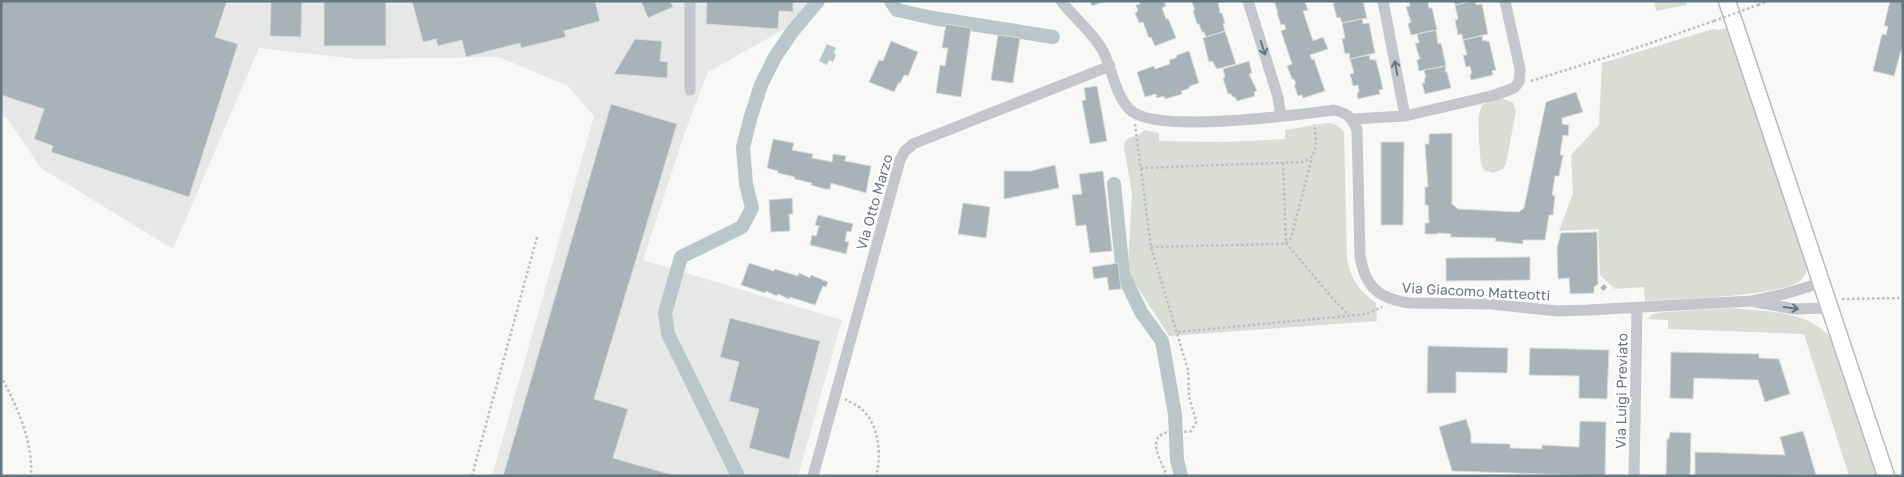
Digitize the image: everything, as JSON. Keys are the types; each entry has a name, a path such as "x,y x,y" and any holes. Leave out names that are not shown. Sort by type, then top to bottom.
{"main road":[{"path":"1727,1 1886,476"}],"street":[{"path":"690,1 690,90"},
{"path":"1061,1 1102,50 1110,66 1121,98 1133,113 1148,119 1184,121 1241,121 1334,110 1353,118 1405,116 1496,95 1514,88 1519,82 1520,69 1505,1"},
{"path":"1248,1 1278,97 1281,116"},
{"path":"1383,1 1405,116"},
{"name":"Via Otto Marzo","path":"813,476 900,160 905,151 913,144 1110,66"},
{"name":"Via Giacomo Matteotti","path":"1353,118 1357,130 1361,264 1367,281 1374,288 1397,302 1410,304 1491,304 1557,310 1637,308 1752,301 1784,294 1825,297"},
{"name":"Via Giacomo Matteotti","path":"1752,301 1794,308 1825,297"},
{"name":"Via Luigi Previato","path":"1634,476 1637,308"}],"path":[{"path":"1519,82 1535,80 1639,47 1768,1"},
{"path":"1133,113 1151,248 1188,370 1189,397 1196,424 1191,432 1170,432 1160,436 1155,448 1167,476"},
{"path":"1151,248 1286,243 1291,238 1315,150 1316,138 1312,113"},
{"path":"1140,168 1283,164 1302,162 1312,158"},
{"path":"1283,164 1286,243 1349,315"},
{"path":"472,476 537,237"},
{"path":"1825,297 1903,298"},
{"path":"1177,332 1349,315 1379,310 1387,303 1389,298"},
{"path":"1,376 26,431 30,447 31,476"},
{"path":"835,394 860,408 871,423 880,447 876,476"}],"shaded area":[{"path":"1,1 812,1 790,26 708,72 685,132 643,260 842,320 798,476 492,476 594,116 568,86 499,57 356,59 259,48 173,249 41,168 7,118 1,116"},
{"path":"1654,1 1686,1 1687,5 1656,11"},
{"path":"1730,28 1808,259 1806,273 1801,280 1791,286 1752,294 1645,301 1644,287 1615,289 1600,275 1598,229 1559,231 1573,193 1571,155 1599,125 1602,63 1713,29"},
{"path":"827,44 836,48 834,52 836,55 833,62 829,60 827,65 819,61"},
{"path":"1502,98 1513,103 1516,111 1506,164 1503,169 1493,173 1484,170 1481,164 1479,116 1485,103"},
{"path":"1326,123 1337,125 1344,133 1347,258 1350,272 1356,284 1376,303 1377,321 1169,336 1131,277 1128,263 1132,194 1124,147 1127,140 1138,136 1144,130 1159,133 1159,141 1224,142 1285,139 1285,130"},
{"path":"1733,308 1788,314 1813,323 1833,341 1878,476 1849,476 1804,334 1668,329 1668,320 1647,319 1653,314 1664,312"}],"building":[{"path":"1,1 227,1 215,37 238,44 189,197 51,152 53,146 34,139 44,109 1,95"},
{"path":"271,1 302,1 301,37 270,36"},
{"path":"324,1 386,1 386,46 324,46"},
{"path":"412,1 595,1 600,21 564,31 566,37 521,48 520,43 466,57 462,40 438,46 436,39 423,42"},
{"path":"641,1 670,1 673,7 648,18"},
{"path":"707,1 793,1 793,12 779,11 778,29 706,24"},
{"path":"1090,1 1106,1 1092,6"},
{"path":"1139,1 1164,1 1166,6 1162,8 1176,38 1155,46 1151,37 1149,38 1143,22 1139,23 1135,13 1138,11 1136,5 1140,4"},
{"path":"1218,1 1220,13 1222,13 1225,23 1223,24 1225,31 1206,37 1199,24 1197,24 1193,10 1195,10 1192,2"},
{"path":"1274,1 1305,1 1308,10 1303,11 1313,41 1323,37 1328,49 1310,55 1312,60 1314,59 1325,91 1303,98 1302,95 1298,96 1294,85 1296,84 1287,66 1292,64 1281,31 1286,29 1284,24 1281,25"},
{"path":"1336,1 1363,1 1367,18 1342,23 1340,17 1337,18 1333,3"},
{"path":"1409,1 1428,1 1429,8 1432,8 1437,30 1411,35 1408,24 1411,22 1406,7 1410,6"},
{"path":"1454,1 1471,1 1455,5"},
{"path":"1476,1 1476,5 1482,4 1488,34 1463,40 1462,34 1458,35 1455,20 1458,19 1455,5"},
{"path":"1890,1 1903,1 1903,44 1894,76 1873,71 1882,34 1886,35 1888,26 1884,26"},
{"path":"1362,19 1363,24 1369,23 1375,53 1350,59 1349,53 1345,54 1342,39 1345,38 1342,23"},
{"path":"946,24 971,28 961,97 936,93 940,65 945,66 948,48 942,48"},
{"path":"1436,30 1438,44 1441,43 1446,66 1419,71 1417,60 1420,59 1415,43 1419,43 1417,34"},
{"path":"1225,31 1236,64 1217,69 1212,61 1209,62 1203,38"},
{"path":"998,35 1020,38 1013,83 991,80"},
{"path":"1482,36 1483,41 1489,41 1496,70 1492,71 1493,75 1471,80 1470,66 1466,67 1463,55 1467,55 1463,40"},
{"path":"635,39 662,41 660,61 668,62 667,78 614,74"},
{"path":"891,41 918,52 908,76 904,75 894,92 869,82 879,60 883,61"},
{"path":"1189,51 1199,83 1181,91 1182,94 1165,99 1164,96 1157,98 1156,94 1145,97 1137,72 1154,66 1155,69 1170,64 1169,60"},
{"path":"1369,55 1370,60 1376,60 1383,89 1379,90 1380,94 1358,99 1358,85 1353,86 1350,74 1354,73 1350,59"},
{"path":"1249,61 1252,73 1249,74 1257,91 1254,92 1255,96 1237,101 1230,93 1228,94 1223,78 1225,77 1223,69"},
{"path":"1446,66 1445,72 1447,72 1451,88 1425,94 1422,83 1425,83 1424,78 1426,78 1424,70"},
{"path":"1097,86 1107,141 1090,144 1082,101 1086,100 1084,88"},
{"path":"1576,92 1583,112 1562,118 1562,124 1569,125 1568,136 1563,135 1560,155 1563,155 1559,176 1555,176 1552,195 1555,196 1553,215 1549,215 1545,240 1523,240 1523,244 1495,241 1496,238 1450,237 1451,234 1438,233 1425,234 1425,223 1429,223 1428,205 1425,205 1425,187 1428,187 1425,144 1429,144 1429,134 1452,133 1452,204 1458,209 1519,212 1524,208 1546,102"},
{"path":"611,104 677,124 594,399 628,409 613,458 676,476 503,476"},
{"path":"773,139 794,143 792,150 813,154 812,158 832,162 833,154 846,156 845,161 871,166 866,193 831,183 830,189 825,189 767,168"},
{"path":"1381,142 1404,142 1403,225 1381,225"},
{"path":"1055,165 1059,188 1004,199 1004,171 1031,171"},
{"path":"1103,171 1112,251 1090,253 1086,225 1076,226 1072,195 1082,194 1079,174"},
{"path":"792,198 793,214 789,214 790,231 771,232 769,200"},
{"path":"963,203 990,207 986,238 958,234"},
{"path":"818,215 853,224 851,232 847,231 845,241 849,242 846,254 810,245 812,235 816,236 819,226 815,225"},
{"path":"1597,232 1598,284 1594,287 1594,293 1570,294 1569,278 1558,279 1557,248 1561,233"},
{"path":"1530,257 1530,280 1446,281 1446,258"},
{"path":"749,263 798,276 799,273 810,278 811,275 828,282 826,287 823,286 815,305 790,297 789,299 778,294 777,296 766,291 765,293 741,285"},
{"path":"1118,263 1121,289 1109,290 1107,277 1094,279 1092,267"},
{"path":"1604,284 1607,287 1604,291 1600,288"},
{"path":"730,318 820,341 789,459 749,448 759,409 729,401 739,362 720,357"},
{"path":"1428,346 1508,348 1507,373 1456,372 1456,393 1427,393"},
{"path":"1530,348 1609,350 1607,399 1579,398 1579,376 1529,375"},
{"path":"1671,352 1759,354 1759,358 1779,359 1790,394 1765,402 1758,380 1694,378 1693,399 1670,398"},
{"path":"1466,419 1471,434 1471,443 1510,444 1510,448 1542,449 1542,445 1579,447 1580,421 1606,422 1605,476 1452,471 1439,427"},
{"path":"1803,431 1816,475 1695,476 1695,452 1785,455 1780,437"},
{"path":"1670,432 1691,433 1690,476 1666,476 1667,439 1669,439"}],"waterway":[{"path":"738,476 668,334 665,313 681,257 742,227 752,208 746,184 743,147 751,116 761,85 775,57 792,32 818,1"},
{"path":"891,1 897,10 933,18 1053,37"},
{"path":"1114,184 1123,274 1141,312 1162,341 1175,414 1177,460 1181,476"}]}
